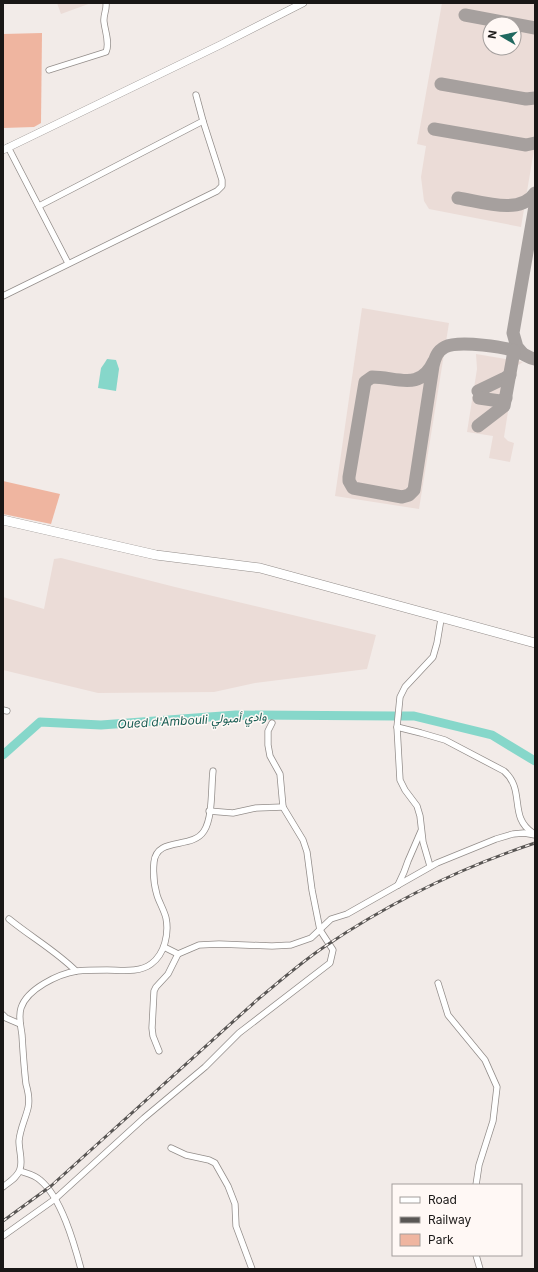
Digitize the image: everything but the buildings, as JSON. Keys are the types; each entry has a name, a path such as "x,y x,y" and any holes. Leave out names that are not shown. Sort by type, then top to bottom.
{"highway":[{"path":"3,520 156,555 260,568 441,619 535,643"}],"street":[{"path":"49,70 106,52 108,43 103,20 107,8 106,3"},
{"path":"68,263 39,206 6,148 220,45 303,3"},
{"path":"3,296 68,263 217,192 222,186 222,180 196,95"},
{"path":"39,206 203,121"},
{"path":"430,866 423,842 418,806 405,790 400,780 398,728 400,697 405,687 433,656 441,619"},
{"path":"3,1236 56,1200 144,1118 205,1067 239,1033 330,963 333,950 320,930 312,890 307,852 298,831 283,807 280,774 270,756 268,731 272,723"},
{"path":"398,728 446,740 504,771 510,776 514,783 522,822 526,829 535,835"},
{"path":"3,1187 20,1171 20,1134 28,1108 20,1024 23,1003 32,993 45,983 76,971 136,970 145,968 152,964 157,958 164,947 166,917 157,894 153,869 154,860 157,852 162,847 189,842 198,837 204,831 208,820 212,771"},
{"path":"209,811 233,813 256,808 283,807"},
{"path":"398,886 421,829"},
{"path":"158,1051 152,1028 154,991 168,974 178,954 199,946 212,944 272,946 291,944 311,938 331,919 347,914 398,886 430,866 496,839 513,834 524,833 535,835"},
{"path":"9,919 66,961 76,971"},
{"path":"164,947 178,954"},
{"path":"438,983 448,1015 485,1060 497,1087 493,1121 479,1165 476,1184"},
{"path":"3,1015 6,1018 20,1024"},
{"path":"171,1148 186,1155 209,1160 215,1163 228,1186 235,1204 236,1226 252,1269"},
{"path":"20,1171 40,1179 56,1200 61,1209 81,1269"},
{"path":"476,1256 480,1269"}],"shaded area":[{"path":"57,3 91,3 61,14"},
{"path":"442,3 535,3 535,144 521,227 429,209 424,201 421,177 426,146 417,144"},
{"path":"362,308 449,323 419,509 335,496"},
{"path":"476,354 523,362 515,367 504,437 508,441 514,443 510,462 489,458 493,436 467,432 477,369"},
{"path":"61,558 376,635 367,669 255,683 214,692 98,693 3,670 3,597 44,609 54,559"}],"green space":[{"path":"42,33 41,123 34,127 3,128 3,34"},
{"path":"3,481 60,494 51,524 3,514"}],"water":[{"path":"107,359 116,360 119,369 116,391 98,388 101,368"}],"waterway":[{"name":"Oued d'Ambouli وادي أمبولي","path":"3,755 40,722 101,725 236,715 394,716"},
{"name":"Oued d'Ambouli وادي أمبولي","path":"402,716 414,716 492,735 535,761"}],"taxiway":[{"path":"465,15 535,28"},
{"path":"441,84 526,99 535,98"},
{"path":"434,129 526,145 535,143"},
{"path":"458,198 488,204 510,205 520,204 529,200 535,193"},
{"path":"523,354 517,347 513,333 535,206"},
{"path":"434,361 428,371 422,377 415,380 407,381 372,377 365,382 349,477 349,481 353,488 402,497 409,495 414,490 433,366 437,355 442,349 452,345 461,344 483,345 514,351 535,359"},
{"path":"478,426 504,406 514,351"},
{"path":"478,391 510,375"},
{"path":"479,398 500,401 506,398"}],"railway":[{"path":"3,1221 51,1186 257,1000 315,953 400,901 452,875 535,843"}]}
